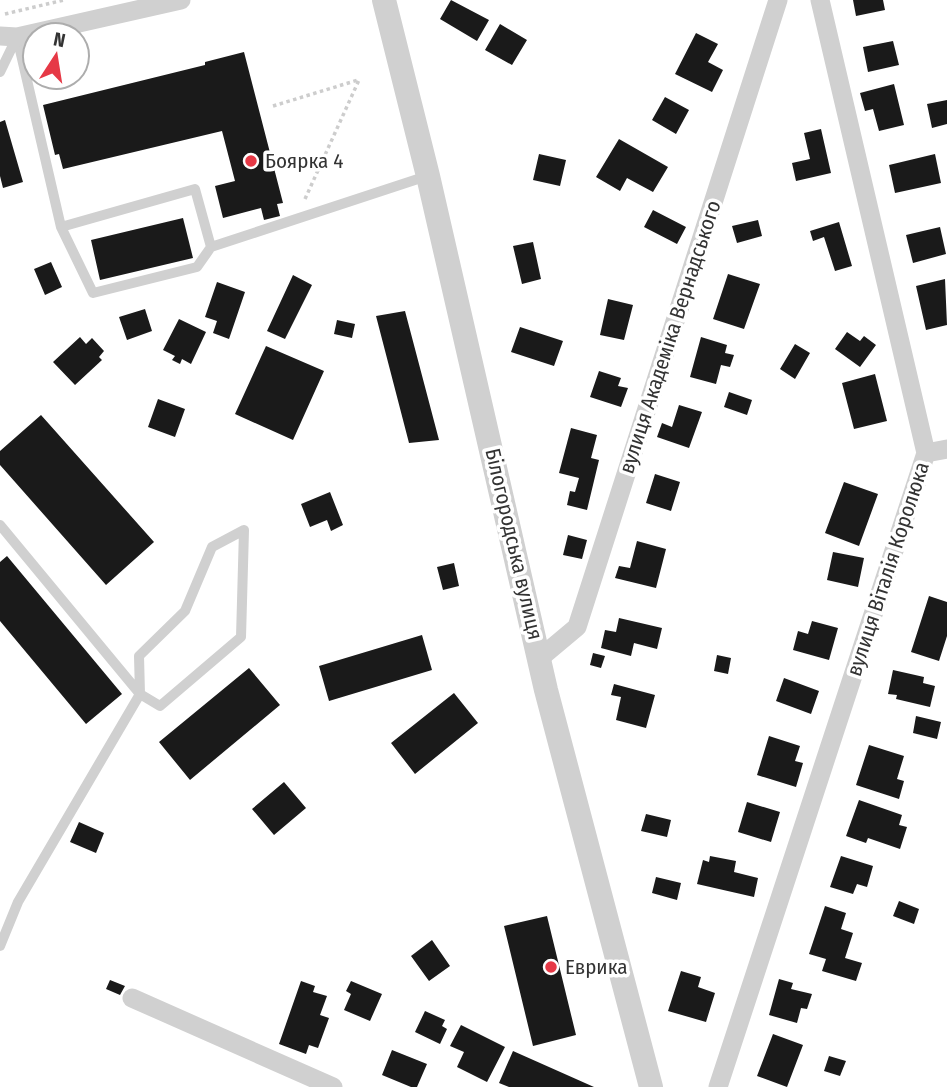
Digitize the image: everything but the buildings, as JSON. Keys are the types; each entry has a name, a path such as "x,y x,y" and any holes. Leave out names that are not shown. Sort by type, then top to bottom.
{"street":[{"path":"9,36 181,0"},
{"name":"Білогородська вулиця","path":"384,0 428,176 546,690 651,1087"},
{"name":"вулиця Академіка Вернадського","path":"540,658 577,627 778,0"},
{"name":"вулиця Віталія Королюка","path":"718,1087 926,453 820,0"},
{"path":"926,453 947,449"},
{"path":"132,998 333,1087"}],"lane":[{"path":"0,72 9,36"},
{"path":"9,36 61,227 93,293 197,267 211,247 428,176"},
{"path":"61,227 195,189 211,247"},
{"path":"0,526 140,694 160,706 241,636 244,530 212,547 185,611 139,656 140,694 18,902 0,946"}],"path":[{"path":"0,15 64,0"},
{"path":"273,106 359,80 295,219"}],"place":[{"name":"Боярка 4","path":"251,161"},
{"name":"Еврика","path":"551,967"}]}
